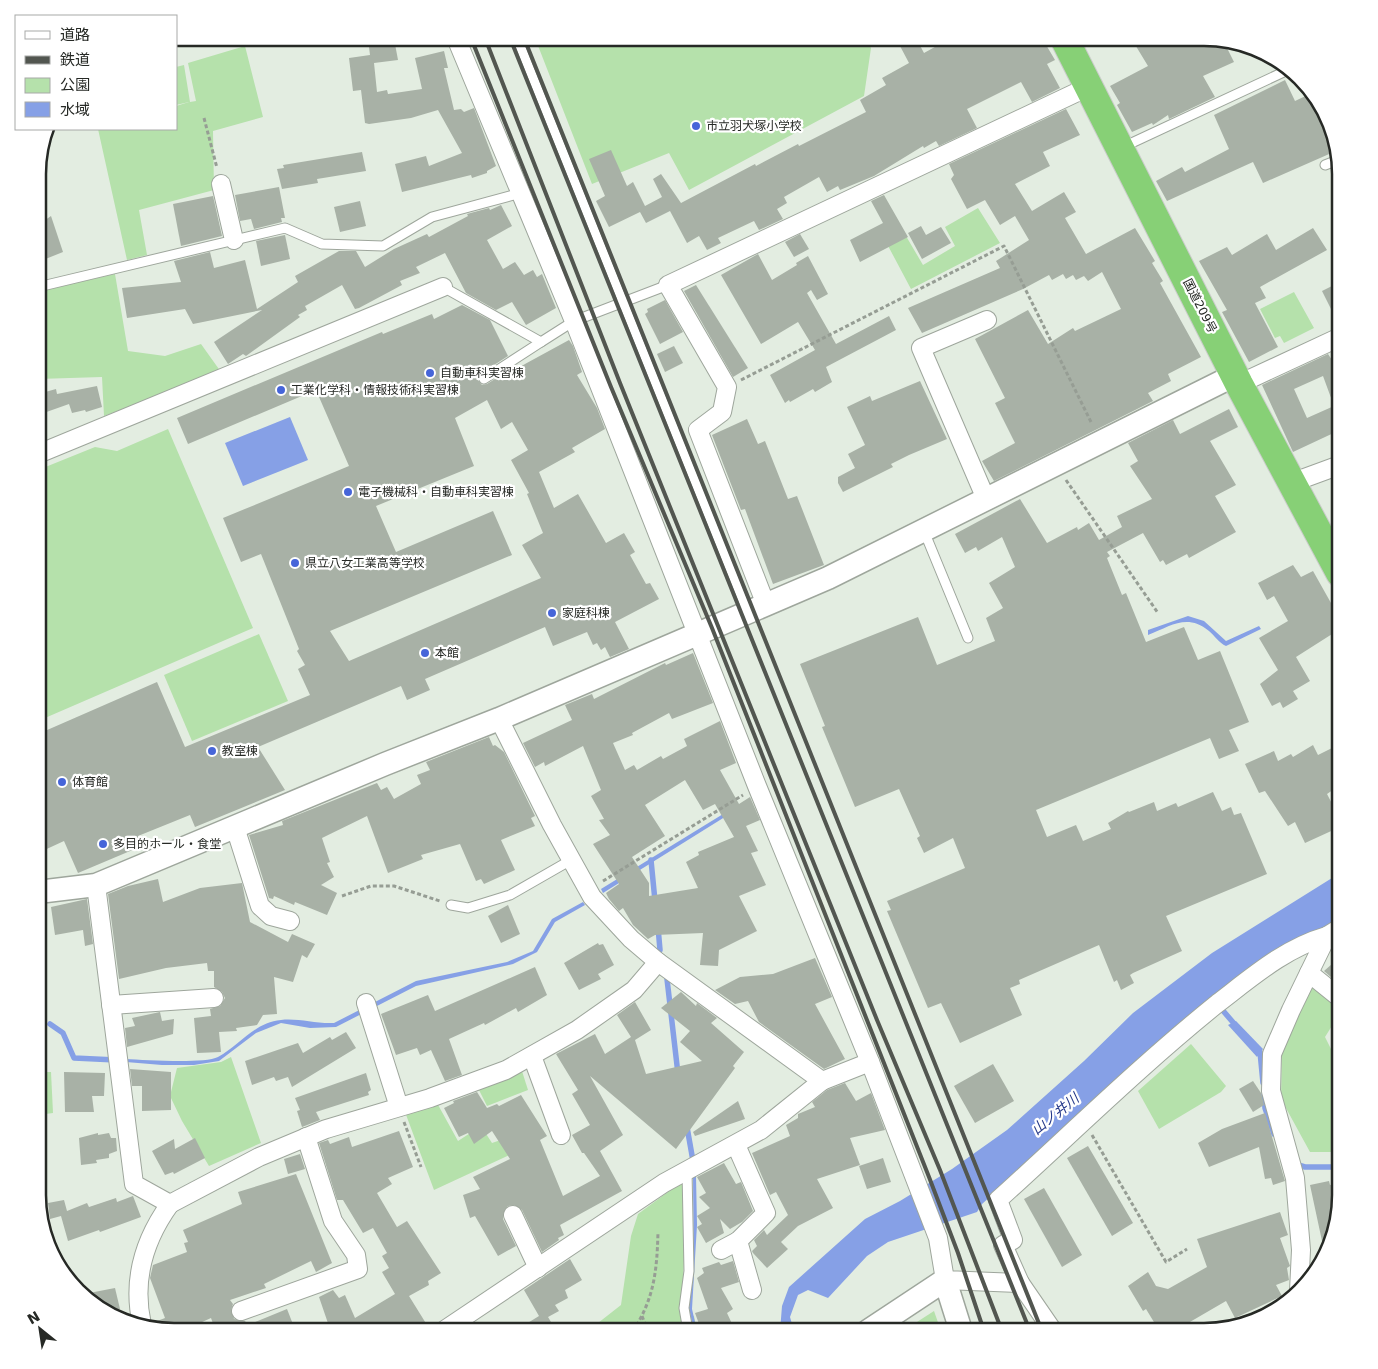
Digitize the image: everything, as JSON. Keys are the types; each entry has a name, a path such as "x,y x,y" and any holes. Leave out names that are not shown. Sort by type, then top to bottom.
{"highway":[{"name":"国道209号","path":"1068,47 1237,380 1292,482 1332,550"}],"street":[{"path":"459,46 574,321 757,786 870,1062 938,1238 945,1280 958,1323"},
{"path":"757,609 698,430 722,412 727,387 668,285 1088,87"},
{"path":"221,184 234,240"},
{"path":"47,450 442,287"},
{"path":"986,499 921,348 987,320"},
{"path":"46,891 96,885 757,609 828,578 1055,465 1237,380 1332,340"},
{"path":"1292,482 1332,468"},
{"path":"499,718 588,890 631,939 658,962 822,1082"},
{"path":"235,827 260,906 271,916 290,921"},
{"path":"96,885 134,1184 170,1204"},
{"path":"1047,1323 1020,1283 1003,1245 1013,1240 998,1200 1180,1034 1264,967 1306,942 1332,933"},
{"path":"1300,1279 1301,1250 1295,1178 1270,1091 1272,1054 1309,973 1332,935"},
{"path":"141,1318 137,1295 142,1260 158,1221 170,1204 258,1157 306,1137 506,1070 577,1030 634,990 658,962"},
{"path":"1309,973 1332,992"},
{"path":"112,1005 214,998"},
{"path":"366,1003 399,1107"},
{"path":"532,1056 561,1136"},
{"path":"456,1323 664,1183 761,1130 822,1082 870,1062"},
{"path":"241,1311 358,1269 356,1255 333,1221 306,1137"},
{"path":"721,1250 738,1241 766,1213 736,1145"},
{"path":"514,1215 538,1268"},
{"path":"738,1241 752,1290"},
{"path":"881,1323 945,1280 1020,1283"}],"lane":[{"path":"520,46 623,302 757,609"},
{"path":"1120,149 1282,73"},
{"path":"1326,165 1331,163"},
{"path":"47,285 285,228 322,244 383,246 432,217 521,193"},
{"path":"484,379 574,321 668,285"},
{"path":"442,287 541,342"},
{"path":"924,530 968,638"},
{"path":"452,906 468,908 510,895 571,860"},
{"path":"686,1323 684,1308 688,1271 687,1171"}],"path":[{"path":"204,118 221,184"},
{"path":"1055,465 1158,613"},
{"path":"588,890 757,786"},
{"path":"342,896 371,886 394,886 452,906"},
{"path":"399,1107 421,1167"},
{"path":"1085,1122 1166,1262 1187,1249"},
{"path":"638,1323 654,1289 658,1232"},
{"path":"642,1316 645,1323"}],"green space":[{"path":"245,46 263,117 213,131 214,190 139,210 147,255 127,260 98,130 178,130 178,105 189,102 178,105 178,66 184,65 190,102 196,101 188,63"},
{"name":"市立羽犬塚小学校","path":"538,46 871,48 864,96 689,190 669,153 592,184"},
{"path":"978,208 1000,243 911,289 886,242 903,231 923,265 955,246 945,227"},
{"path":"115,274 128,351 165,356 201,344 221,372 104,416 102,377 47,379 47,289"},
{"path":"1294,292 1314,328 1284,343 1280,336 1275,338 1260,309"},
{"path":"168,429 253,628 46,717 47,466 95,447 117,451"},
{"path":"259,634 288,701 192,741 164,675"},
{"path":"1313,983 1332,1001 1332,1026 1325,1037 1332,1051 1332,1152 1310,1152 1281,1099 1282,1053"},
{"path":"1191,1044 1226,1086 1221,1092 1159,1129 1138,1091"},
{"path":"231,1057 261,1143 209,1166 182,1121 170,1096 177,1068 221,1062"},
{"path":"521,1068 528,1090 487,1106 478,1088"},
{"path":"46,1072 51,1072 53,1113 46,1114"},
{"path":"437,1103 458,1141 481,1126 492,1143 529,1130 535,1143 434,1190 405,1112"},
{"path":"687,1178 682,1311 694,1316 695,1323 598,1323 621,1305 631,1236 638,1214"},
{"path":"934,1311 938,1323 915,1323"}],"water":[{"path":"290,417 308,460 243,486 225,443"},
{"path":"1188,616 1204,621 1226,641 1259,626 1261,629 1226,646 1201,626 1186,622 1172,625 1148,635 1148,630"},
{"path":"728,811 728,815 603,893 601,889"},
{"name":"山ノ井川","path":"1332,878 1332,924 1253,968 1181,1025 982,1204 977,1212 888,1242 867,1256 828,1298 808,1290 798,1295 790,1317 792,1323 781,1323 782,1306 789,1287 865,1219 900,1201 952,1169 1007,1130 1084,1061 1133,1013 1212,953"},
{"path":"583,902 585,905 555,922 537,952 513,964 416,986 336,1027 310,1028 281,1023 256,1033 219,1061 194,1065 126,1062 126,1059 174,1061 211,1059 226,1052 255,1029 281,1020 334,1023 416,981 507,962 533,951 552,919"},
{"path":"1236,1021 1263,1049 1257,1057 1228,1025"},
{"path":"696,1176 697,1225 692,1309 695,1323 692,1323 689,1308 694,1270 693,1177"}],"building":[{"path":"395,46 398,60 374,63 377,92 387,90 388,94 422,89 415,58 444,51 448,68 444,68 454,110 461,109 464,112 474,108 496,166 487,171 487,173 472,178 471,175 402,192 395,164 426,156 429,166 462,153 438,110 411,118 365,123 361,90 353,91 349,58 370,55 369,47"},
{"path":"900,47 921,47 924,53 935,47 1047,47 1055,60 1047,64 1060,88 1032,102 1021,82 967,109 977,128 939,146 936,141 924,148 923,146 874,176 840,190 838,186 827,192 819,177 784,197 787,203 777,209 783,219 759,230 754,221 718,238 721,243 707,250 699,236 687,243 670,211 646,223 640,212 609,227 596,201 605,196 589,159 611,150 627,186 633,182 645,206 662,197 653,179 661,174 681,203 755,164 756,166 798,144 799,146 866,112 860,100 886,85 882,78 909,63"},
{"path":"1136,47 1227,49 1234,62 1203,76 1215,97 1169,119 1168,115 1153,125 1152,123 1132,132 1117,105 1120,103 1110,86 1148,66"},
{"path":"1285,80 1295,101 1305,96 1319,117 1330,154 1263,183 1253,162 1167,201 1156,181 1182,167 1185,172 1229,149 1214,115"},
{"path":"1066,109 1080,135 1043,152 1050,166 1015,184 1032,211 1064,192 1076,212 1065,218 1086,254 1135,228 1155,261 1152,263 1163,281 1160,283 1201,357 1168,374 1171,381 1148,393 1153,401 994,481 982,461 1015,443 995,403 1005,398 975,339 1028,310 1048,344 1073,328 1075,331 1121,309 1102,272 1088,281 1084,276 1076,280 1073,275 1066,279 1063,274 1052,280 1049,275 1023,289 922,333 908,308 1000,268 996,261 1029,240 1015,216 1000,225 985,200 967,209 951,179 954,175 949,164"},
{"path":"362,152 366,171 317,179 318,183 282,189 277,169 284,168 283,165"},
{"path":"279,187 285,218 281,218 282,222 254,229 251,219 240,221 235,195"},
{"path":"884,195 908,237 860,262 850,240 883,223 871,201"},
{"path":"213,196 222,236 181,246 173,204"},
{"path":"360,201 366,226 340,232 334,207"},
{"path":"501,205 512,226 487,240 503,269 515,262 524,275 533,270 537,277 542,274 556,308 526,325 512,302 496,310 466,293 445,253 416,267 420,273 400,281 402,285 359,308 355,309 342,285 305,306 307,310 298,315 300,317 246,356 243,354 228,364 214,342 262,310 193,324 185,309 127,318 122,288 181,282 174,261 210,252 214,268 245,260 257,309 298,282 295,276 339,251 356,251 365,267 394,249 427,234 429,237 468,216 467,214 489,208 490,210"},
{"path":"51,216 63,252 47,258 47,219"},
{"path":"921,226 926,235 941,227 951,243 922,259 908,233"},
{"path":"1313,228 1327,250 1260,287 1266,298 1255,303 1278,347 1249,362 1222,312 1227,310 1199,261 1227,247 1232,255 1267,234 1276,250"},
{"path":"800,234 809,249 794,257 785,242"},
{"path":"285,235 290,259 261,266 256,241"},
{"path":"758,254 772,280 808,256 828,294 817,300 811,290 807,293 836,344 889,316 896,330 826,367 832,382 815,392 813,389 785,403 770,375 815,350 798,322 761,344 721,275"},
{"path":"696,285 748,368 733,377 684,291"},
{"path":"1332,286 1332,311 1322,291"},
{"path":"665,300 683,332 660,344 645,314 648,312 647,309"},
{"path":"462,305 490,320 508,356 480,374 478,380 482,385 487,384 514,367 515,370 569,340 573,346 582,372 577,375 597,408 605,429 572,448 575,452 539,472 554,508 578,494 606,543 624,533 635,552 630,555 646,584 650,583 659,599 615,622 629,649 610,657 605,647 601,650 597,643 593,645 587,632 553,646 545,627 425,679 430,690 407,700 401,686 258,747 285,790 195,827 190,815 138,836 142,846 78,873 64,841 46,849 46,730 157,682 185,747 310,695 298,669 305,665 297,651 299,649 261,554 241,562 223,518 349,466 316,390 188,444 177,418 382,332 383,334 432,314 434,319","holes":["487,400 501,429 512,422 528,450 511,460 529,493 527,494 543,533 522,545 541,578 349,661 330,631 512,555 493,511 396,552 376,506 474,466 455,418"]},
{"path":"674,346 683,363 665,372 657,354"},
{"path":"1328,354 1332,360 1332,401 1323,376 1294,389 1307,418 1332,407 1332,434 1293,452 1262,385"},
{"path":"920,381 947,439 891,464 893,467 843,492 838,483 838,477 855,468 848,454 865,445 847,407 870,396 872,401"},
{"path":"97,386 102,407 86,412 85,410 72,413 69,404 47,412 47,392 56,389 57,394"},
{"path":"1229,409 1238,427 1210,441 1236,485 1215,496 1236,532 1189,558 1187,554 1166,565 1163,560 1160,562 1143,533 1107,552 1110,556 1107,558 1122,595 1126,593 1146,642 1184,627 1198,660 1220,651 1249,722 1229,730 1239,751 1219,759 1210,738 1036,810 1047,837 1076,825 1083,841 1111,829 1108,823 1128,811 1154,802 1157,811 1176,803 1178,807 1213,792 1222,811 1231,807 1234,815 1241,813 1267,874 1166,916 1182,951 1130,975 1134,983 1121,990 1117,980 1114,982 1099,945 1019,980 1020,984 1010,988 1022,1015 960,1043 941,1003 928,1008 887,911 891,910 887,901 965,868 953,838 924,853 917,838 920,836 899,789 855,807 822,727 825,726 800,664 918,617 937,665 995,641 986,618 1003,608 989,583 1015,567 1002,537 978,551 976,547 965,553 955,534 1020,499 1047,543 1077,527 1078,530 1089,523 1099,540 1122,527 1117,516 1152,499 1130,466 1138,461 1128,443 1173,420 1180,434"},
{"path":"747,419 758,444 765,441 788,499 797,496 824,565 773,584 745,509 741,510 712,435"},
{"path":"1293,565 1301,577 1313,571 1332,605 1332,634 1296,657 1310,681 1293,691 1298,699 1283,708 1280,702 1272,706 1260,684 1278,670 1259,638 1288,621 1274,596 1267,600 1258,583"},
{"path":"693,653 713,703 672,719 669,713 632,733 633,735 613,743 625,770 634,765 637,770 661,756 663,759 687,746 684,739 720,721 736,763 720,770 739,804 750,797 760,820 746,826 758,851 751,853 766,885 739,896 757,931 719,950 718,966 700,965 703,933 655,935 648,939 633,925 623,908 619,911 609,899 606,893 619,884 593,844 610,835 599,820 604,819 591,796 601,790 583,746 545,766 544,762 535,767 523,743 572,720 565,705 592,694 594,699 665,663 666,665","holes":["685,780 703,810 715,804 734,837 698,852 699,855 686,862 698,888 649,896 649,883 632,857 665,836 645,805"]},
{"path":"489,737 493,746 495,745 504,752 535,816 531,818 535,826 501,840 515,870 484,884 481,879 476,881 460,844 421,855 423,859 388,873 367,816 322,838 330,862 327,863 334,877 321,885 337,893 327,915 295,902 294,905 274,896 273,899 269,898 249,835 283,825 282,821 377,783 381,790 387,787 394,799 421,784 417,775 430,770 426,762"},
{"path":"1313,745 1318,755 1332,748 1332,791 1327,794 1332,804 1332,831 1305,843 1295,822 1288,826 1265,791 1259,793 1245,764 1274,751 1278,761 1291,754 1293,757"},
{"path":"158,879 163,902 200,888 242,883 250,922 288,942 292,934 315,944 307,958 302,955 293,982 274,977 277,1014 263,1015 257,1025 236,1028 237,1031 219,1032 221,1052 197,1053 194,1018 211,1016 210,1009 220,1006 225,998 222,992 214,987 214,971 208,971 207,963 166,968 119,979 108,894 128,886"},
{"path":"87,899 93,944 85,946 83,930 55,935 51,907"},
{"path":"508,905 520,934 501,943 488,916"},
{"path":"598,943 599,945 603,944 614,965 598,974 601,979 579,990 564,963"},
{"path":"815,958 832,997 815,1004 845,1059 824,1069 759,1022 748,1001 735,1004 715,990 740,977 773,974"},
{"path":"1332,964 1332,978 1324,971"},
{"path":"535,967 547,995 518,1012 516,1008 485,1025 484,1023 449,1039 462,1075 445,1081 431,1050 420,1055 417,1048 396,1055 381,1014 428,995 435,1011"},
{"path":"681,992 696,1006 697,1003 717,1018 711,1023 744,1052 733,1066 735,1068 676,1149 590,1076 623,1135 600,1151 622,1191 560,1225 564,1235 542,1252 522,1210 514,1205 508,1206 503,1214 503,1219 516,1246 498,1256 475,1216 470,1218 463,1195 480,1189 473,1177 510,1159 492,1131 474,1144 468,1133 459,1137 444,1108 454,1103 453,1101 477,1092 487,1108 497,1104 499,1106 521,1095 547,1136 540,1140 563,1196 600,1176 584,1153 582,1153 572,1135 590,1125 572,1094 578,1090 556,1054 595,1034 605,1054 631,1037 617,1015 635,1002 651,1030 635,1040 646,1074 702,1061 680,1042 690,1031 661,1008"},
{"path":"160,1012 162,1021 174,1019 173,1034 127,1047 125,1028 135,1026 132,1018"},
{"path":"346,1032 356,1048 292,1087 288,1077 276,1081 274,1077 252,1085 245,1061 298,1043 303,1053 330,1037 332,1040"},
{"path":"993,1064 1014,1101 975,1123 954,1086"},
{"path":"130,1069 171,1072 171,1110 142,1111 142,1086 132,1086"},
{"path":"64,1072 105,1073 104,1096 92,1096 94,1112 65,1112"},
{"path":"366,1073 371,1090 368,1092 369,1095 316,1112 320,1120 302,1127 297,1111 300,1110 295,1098"},
{"path":"1253,1081 1261,1093 1264,1105 1253,1112 1239,1089"},
{"path":"845,1083 856,1101 871,1093 885,1130 850,1138 860,1165 817,1179 833,1208 798,1226 781,1242 788,1249 767,1268 752,1251 757,1246 754,1240 764,1230 767,1235 788,1215 776,1192 770,1195 752,1153 790,1136 786,1125 798,1118 798,1114 815,1107 812,1102 827,1090"},
{"path":"738,1101 745,1119 695,1136 693,1132"},
{"path":"1265,1113 1285,1181 1273,1185 1271,1178 1265,1179 1259,1147 1209,1167 1198,1143 1222,1129"},
{"path":"399,1131 413,1167 388,1178 392,1184 377,1193 397,1227 407,1221 441,1273 428,1281 429,1285 409,1296 426,1323 328,1323 319,1297 333,1290 339,1298 345,1295 355,1318 395,1294 382,1272 389,1268 382,1256 387,1253 373,1228 363,1233 343,1200 337,1200 319,1143 328,1140 330,1144 349,1137 352,1147"},
{"path":"98,1133 98,1135 109,1133 111,1138 116,1138 117,1151 109,1154 109,1158 96,1160 97,1163 81,1165 79,1138"},
{"path":"195,1138 205,1158 174,1174 173,1172 165,1175 152,1151 174,1139 175,1149"},
{"path":"1088,1146 1133,1223 1112,1236 1067,1158"},
{"path":"300,1154 305,1169 288,1174 284,1159"},
{"path":"883,1158 891,1182 867,1189 859,1166"},
{"path":"724,1163 736,1184 741,1182 753,1211 742,1222 730,1229 720,1219 724,1233 706,1243 697,1227 702,1224 697,1216 710,1208 699,1197 706,1193 697,1177"},
{"path":"296,1174 332,1263 316,1272 311,1261 264,1284 266,1288 230,1300 233,1304 231,1310 234,1319 246,1323 213,1323 211,1318 200,1323 157,1321 165,1318 150,1278 153,1265 187,1252 184,1243 188,1242 183,1230 242,1204 238,1192"},
{"path":"1329,1181 1330,1185 1332,1185 1329,1220 1322,1243 1310,1185"},
{"path":"1044,1188 1082,1255 1062,1267 1024,1199"},
{"path":"133,1196 141,1217 68,1241 61,1216 50,1219 48,1203 64,1200 67,1211 87,1203 89,1207 116,1198 117,1202"},
{"path":"1280,1212 1288,1235 1280,1238 1290,1266 1287,1268 1289,1280 1276,1285 1282,1296 1235,1318 1226,1301 1188,1323 1155,1323 1146,1309 1143,1311 1128,1286 1148,1272 1156,1286 1168,1289 1207,1267 1197,1239"},
{"path":"570,1259 582,1280 565,1290 568,1298 555,1305 559,1311 548,1317 552,1323 528,1323 539,1316 524,1290"},
{"path":"733,1261 739,1282 721,1288 733,1309 727,1313 732,1323 699,1323 695,1313 708,1309 697,1278 704,1273 702,1268 719,1262 721,1265"},
{"path":"115,1288 120,1309 110,1306 92,1292"},
{"path":"287,1309 292,1323 253,1323"}],"waterway":[{"path":"651,860 655,901"},
{"path":"658,927 660,950"},
{"path":"667,979 678,1074"},
{"path":"1219,1006 1237,1027"},
{"path":"50,1024 63,1033 74,1058 116,1060"},
{"path":"1257,1049 1260,1052 1263,1083"},
{"path":"1264,1095 1265,1108 1274,1134"},
{"path":"687,1127 693,1161"},
{"path":"1295,1164 1305,1167 1332,1167"}],"railway":[{"path":"474,46 611,387 712,628 929,1177 958,1253 981,1323"},
{"path":"488,46 620,383 877,1020 940,1170 999,1323"},
{"path":"513,46 1027,1323"},
{"path":"527,46 1039,1323"}],"place":[{"name":"市立羽犬塚小学校","path":"696,126"},
{"name":"自動車科実習棟","path":"430,373"},
{"name":"工業化学科・情報技術科実習棟","path":"281,390"},
{"name":"電子機械科・自動車科実習棟","path":"348,492"},
{"name":"県立八女工業高等学校","path":"295,563"},
{"name":"家庭科棟","path":"552,613"},
{"name":"本館","path":"425,653"},
{"name":"教室棟","path":"212,751"},
{"name":"体育館","path":"62,782"},
{"name":"多目的ホール・食堂","path":"103,844"}]}
